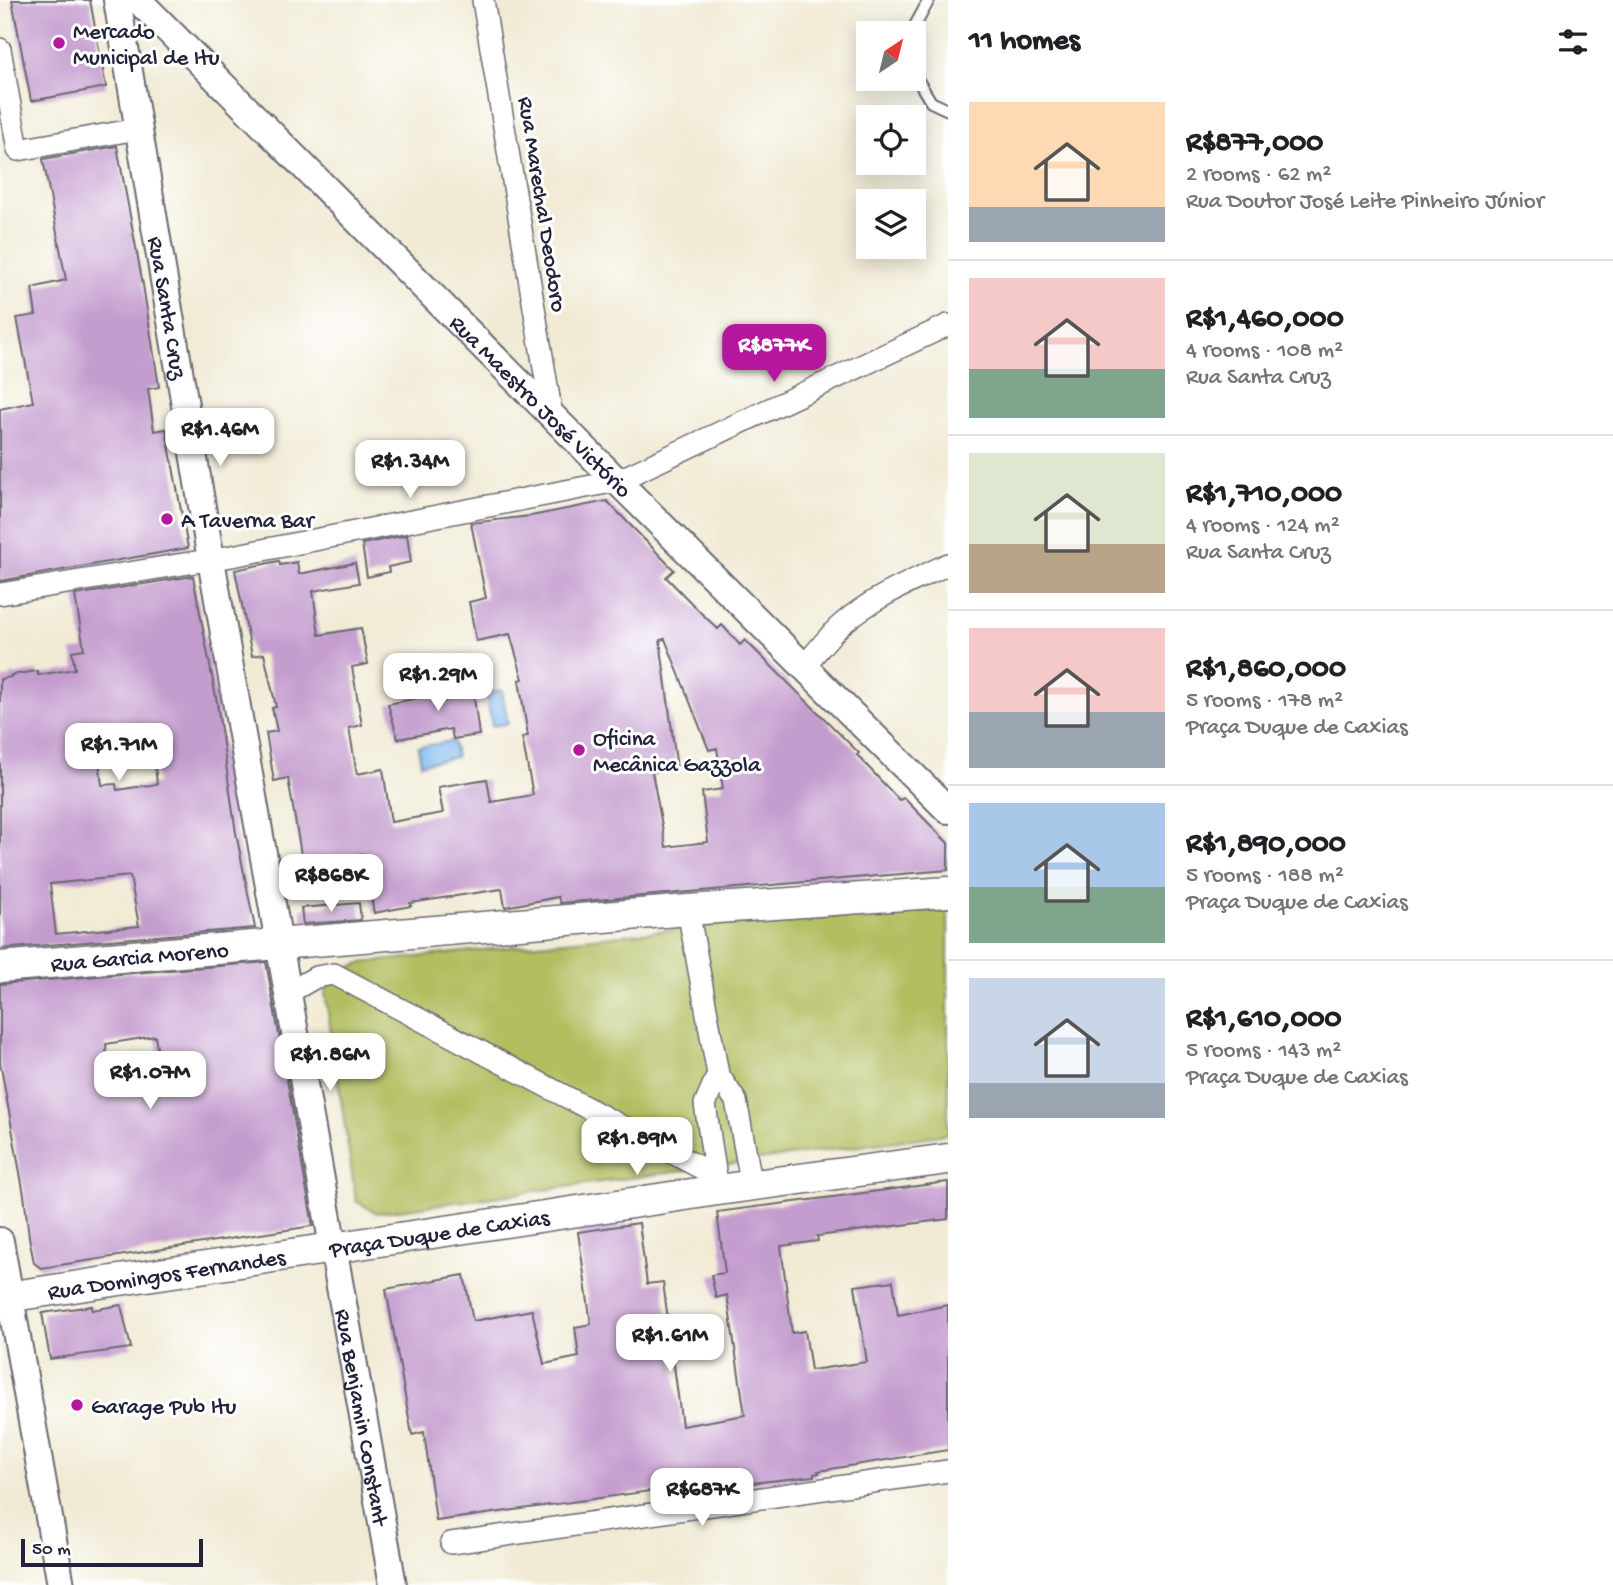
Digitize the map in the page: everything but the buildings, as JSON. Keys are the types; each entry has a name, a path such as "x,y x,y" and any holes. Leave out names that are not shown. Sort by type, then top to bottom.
{"main road":[{"path":"280,944 688,910 948,892"},
{"name":"Rua Garcia Moreno","path":"0,967 280,944"},
{"name":"Praça Duque de Caxias","path":"334,1249 717,1183 751,1186 948,1159"},
{"name":"Rua Domingos Fernandes","path":"5,1297 334,1249"}],"street":[{"name":"Rua Santa Cruz","path":"117,0 211,560 280,944"},
{"name":"Rua Maestro José Victório","path":"138,0 948,810"},
{"name":"Rua Marechal Deodoro","path":"483,0 552,416"},
{"path":"0,49 18,150 138,129"},
{"path":"0,594 211,560 617,481 948,325"},
{"path":"805,665 841,625 865,607 948,565"},
{"path":"688,910 718,1074 736,1101 751,1186"},
{"name":"Praça Duque de Caxias","path":"280,944 334,1249"},
{"path":"288,993 316,977 334,974 717,1183"},
{"path":"717,1183 705,1104 718,1074"},
{"path":"0,1241 5,1297 61,1585"},
{"name":"Rua Benjamin Constant","path":"334,1249 393,1585"},
{"path":"451,1543 948,1471"}],"lane":[{"path":"918,21 929,0"},
{"path":"924,91 931,102 948,110"}],"green space":[{"path":"948,909 948,1134 377,1213 356,1201 325,992 334,974 361,963 723,924"}],"water":[{"path":"502,690 508,724 492,726 486,693"},
{"path":"453,741 456,757 421,764 418,747"}],"place":[{"name":"Mercado Municipal de Itu","path":"59,43"},
{"name":"A Taverna Bar","path":"167,519"},
{"name":"Oficina Mecânica Gazzola","path":"579,750"},
{"name":"Garage Pub Itu","path":"77,1405"}]}
